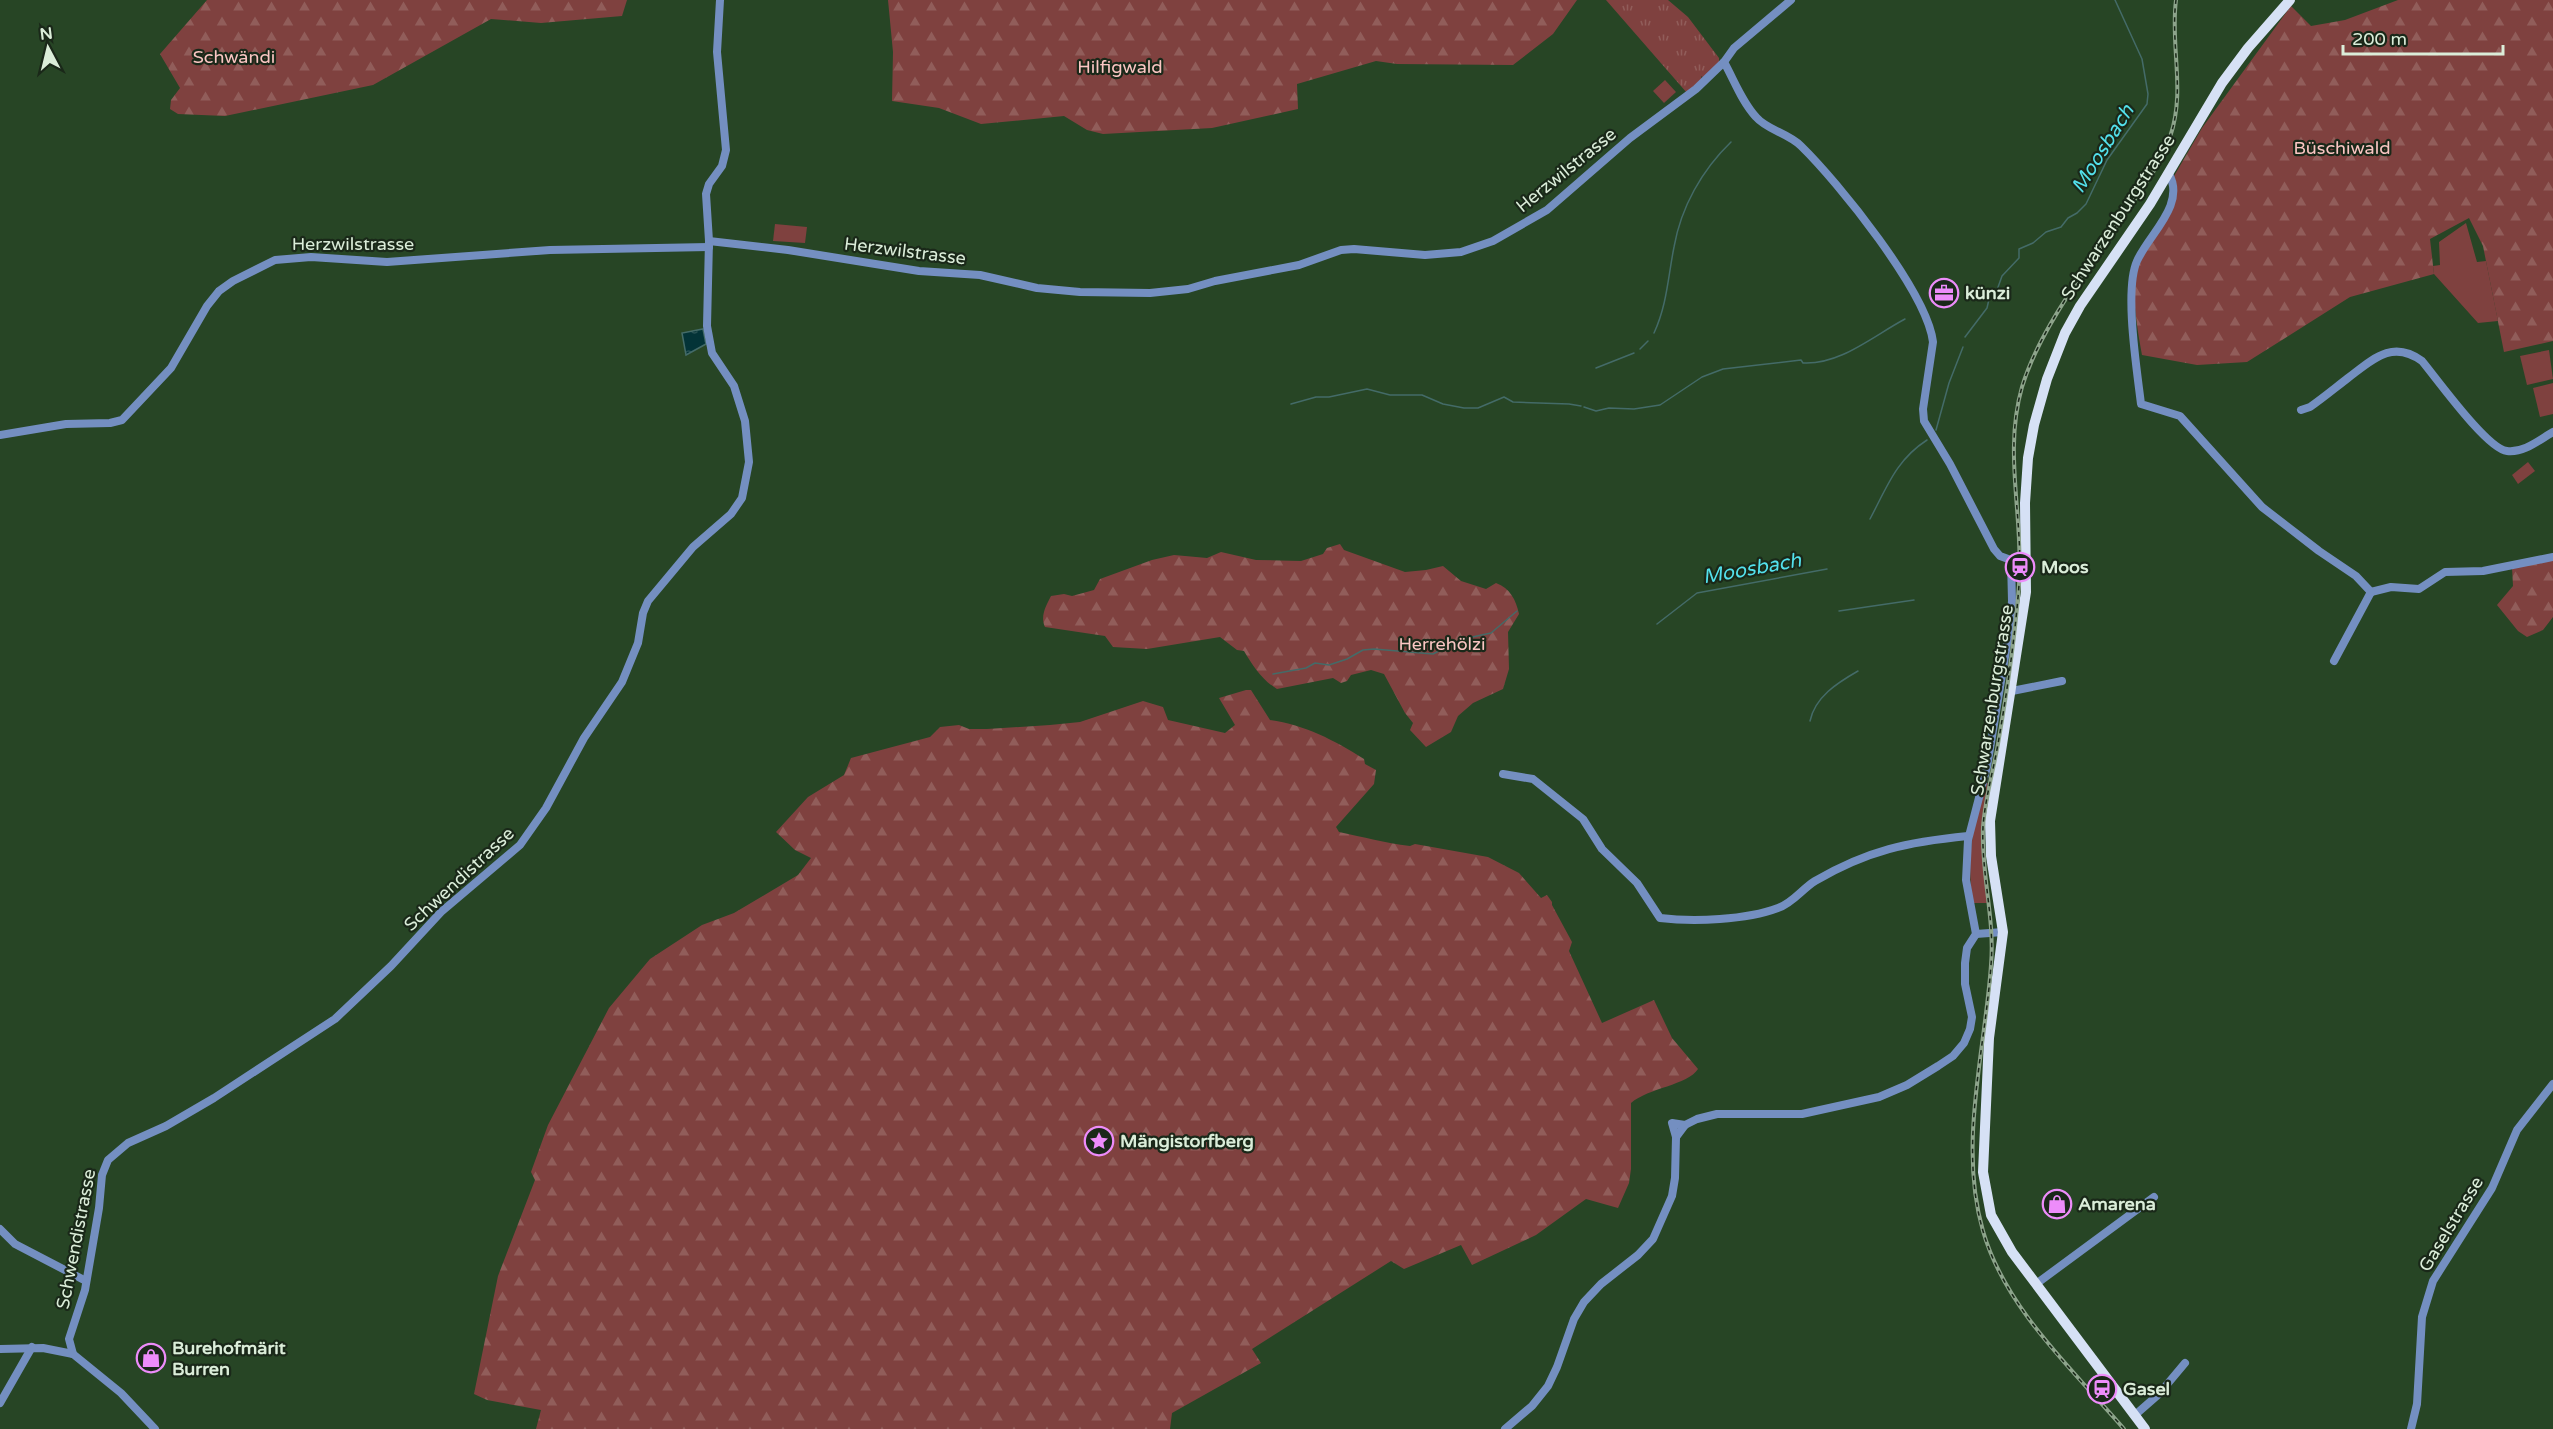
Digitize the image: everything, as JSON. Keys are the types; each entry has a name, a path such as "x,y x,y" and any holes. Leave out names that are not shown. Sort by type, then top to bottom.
{"main road":[{"name":"Schwarzenburgstrasse","path":"2145,1429 2012,1252 1995,1224 1988,1206 1983,1181 1989,1038 2003,933 1991,856 1990,826 2027,583 2027,470 2040,401 2058,350 2076,313 2169,174 2230,72 2290,0"}],"street":[{"name":"Schwendistrasse","path":"69,1339 86,1281 99,1208 102,1175 108,1160 128,1143 214,1098 335,1019 391,966 441,912 520,845 540,817 584,738 622,682 638,643 643,613 652,594 693,547 738,506 747,480 747,435 742,408 734,386 712,352 708,337 706,299 709,244 706,194 709,184 722,166 726,150 717,62 720,0"},
{"name":"Herzwilstrasse","path":"0,435 66,424 110,423 122,420 171,368 207,306 219,291 244,275 275,260 311,257 387,262 568,250 709,244 788,250 919,271 980,275 1037,288 1080,292 1150,293 1188,289 1215,281 1299,265 1341,250 1354,249 1401,254 1461,252 1493,241 1547,210 1630,138 1696,89 1724,62 1734,48 1791,0"},
{"path":"1505,1429 1532,1406 1548,1386 1557,1368 1574,1319 1584,1302 1601,1284 1638,1256 1653,1239 1663,1220 1674,1187 1676,1137 1672,1123 1684,1125 1717,1114 1802,1114 1864,1101 1898,1090 1938,1066 1959,1050 1971,1029 1972,1017 1965,984 1965,963 1967,948 1976,934 1966,872 1968,836 1987,767 2010,626 2012,601 2010,560 1994,549 1924,421 1923,409 1933,342 1932,333 1913,294 1879,239 1816,162 1793,139 1763,124 1752,113 1724,62"},
{"path":"2169,174 2174,187 2164,219 2138,258 2134,270 2132,302 2141,404 2180,416 2262,507 2356,576 2371,591"},
{"path":"2301,410 2310,407 2373,359 2386,353 2400,351 2409,353 2422,361 2488,440 2501,450 2509,452 2524,449 2553,432"},
{"path":"2371,591 2391,587 2419,589 2445,572 2483,571 2553,557"},
{"path":"2334,661 2371,591"},
{"path":"2012,691 2062,681"},
{"path":"1503,774 1533,779 1583,819 1602,849 1636,883 1660,918 1679,920 1736,916 1773,910 1784,906 1816,881 1884,850 1907,843 1968,836"},
{"path":"1976,934 2003,933"},
{"name":"Gaselstrasse","path":"2411,1429 2417,1404 2422,1317 2433,1281 2492,1188 2517,1130 2553,1084"},
{"path":"2036,1284 2154,1197"},
{"path":"0,1229 15,1244 86,1281"},
{"path":"56,1350 69,1339 73,1354"},
{"path":"0,1402 32,1347"},
{"path":"0,1349 32,1347 73,1354 121,1393 155,1429"},
{"path":"2135,1415 2159,1394 2185,1363"}],"green space":[{"name":"Schwändi","path":"207,0 627,0 622,16 541,23 491,19 373,85 225,116 178,114 170,109 171,100 180,88 160,54"},
{"name":"Hilfigwald","path":"888,0 1577,0 1553,34 1513,65 1397,64 1376,61 1297,84 1298,109 1212,128 1103,134 1087,130 1064,116 981,124 939,108 892,101 893,52"},
{"path":"1606,0 1668,0 1688,17 1719,58 1719,62 1704,78 1701,76 1702,80 1687,93"},
{"name":"Büschiwald","path":"2398,0 2553,0 2553,341 2504,352 2483,246 2469,218 2430,239 2434,274 2350,297 2247,362 2197,365 2142,355 2134,299 2137,268 2170,211 2175,199 2174,176 2202,128 2291,6 2311,26 2345,20"},
{"path":"1665,80 1676,92 1664,103 1653,91"},
{"path":"2466,223 2477,262 2486,261 2498,321 2478,323 2434,274 2433,266 2440,265 2439,242"},
{"path":"775,224 807,227 805,243 773,241"},
{"path":"2549,350 2553,379 2527,385 2520,356"},
{"path":"2553,383 2553,414 2540,417 2533,388"},
{"path":"2528,462 2535,471 2518,484 2512,475"},
{"name":"Herrehölzi","path":"1340,544 1344,550 1405,572 1443,566 1461,581 1486,589 1496,583 1509,591 1516,604 1519,614 1508,632 1509,669 1503,689 1473,703 1458,716 1451,732 1426,747 1410,730 1413,723 1384,674 1371,670 1351,675 1347,681 1341,683 1333,678 1277,689 1262,677 1244,651 1237,650 1220,637 1147,649 1113,647 1105,636 1045,627 1044,611 1051,596 1064,594 1072,596 1094,590 1100,579 1152,560 1174,555 1207,558 1221,552 1256,560 1301,561 1323,554 1327,548"},
{"path":"2553,556 2553,617 2543,630 2527,637 2518,631 2497,605 2513,586 2512,567"},
{"path":"1251,690 1270,720 1307,730 1330,740 1364,759 1365,764 1376,770 1374,784 1336,827 1339,832 1391,843 1410,846 1415,844 1488,857 1519,873 1541,898 1547,895 1552,902 1572,942 1569,951 1602,1023 1654,1000 1672,1038 1698,1069 1686,1079 1647,1094 1631,1103 1631,1169 1629,1183 1618,1208 1586,1199 1536,1235 1472,1265 1461,1245 1404,1269 1391,1261 1252,1349 1261,1363 1172,1413 1170,1429 536,1429 541,1410 487,1400 474,1394 498,1276 535,1180 531,1172 548,1125 609,1008 650,959 702,925 734,913 798,875 811,858 795,850 776,832 808,797 844,775 851,758 930,737 940,727 959,725 969,729 987,729 1080,722 1143,701 1163,707 1168,720 1225,733 1235,725 1219,698"},
{"path":"1985,783 1988,783 1983,843 1987,903 1973,903 1970,871 1972,842"}],"water":[{"path":"703,329 706,344 686,355 682,333"}],"waterway":[{"name":"Moosbach","path":"1965,337 1987,308 1990,295 1997,290 2002,276 2019,258 2019,249 2033,243 2046,232 2061,227 2068,218 2086,204 2107,160 2147,104 2148,94 2142,59 2115,0"},
{"path":"1654,333 1664,301 1677,232 1687,204 1702,177 1731,142"},
{"path":"1584,407 1596,411 1660,405 1702,377 1723,369 1830,359 1856,348 1905,319"},
{"path":"1640,349 1648,341"},
{"name":"Moosbach","path":"1936,430 1949,383 1963,347"},
{"path":"1596,368 1634,353"},
{"path":"1291,404 1316,397 1329,397 1367,389 1390,395 1422,395 1443,404 1464,408 1478,408 1504,397 1513,402 1581,406"},
{"name":"Moosbach","path":"1870,519 1900,465 1907,456 1927,440"},
{"name":"Moosbach","path":"1657,624 1697,593 1827,569"},
{"path":"1839,611 1914,600"},
{"name":"Moosbach","path":"1273,674 1306,668 1315,663 1329,665 1363,650 1433,654 1463,639 1491,633 1517,611"},
{"path":"1810,721 1822,698 1835,686 1858,671"}],"railway":[{"path":"2124,1429 2063,1361 2024,1312 1993,1259 1983,1231 1976,1198 1973,1165 1975,1098 1992,948 1983,827 2005,705 2019,585 2020,560 2014,436 2022,387 2042,339 2055,316 2149,179 2167,146 2175,120 2177,103 2176,0"}],"place":[{"name":"künzi","path":"1944,293"},
{"name":"Moos","path":"2020,567"},
{"name":"Mängistorfberg","path":"1099,1141"},
{"name":"Amarena","path":"2057,1204"},
{"name":"Burehofmärit Burren","path":"151,1358"},
{"name":"Gasel","path":"2102,1389"}]}
